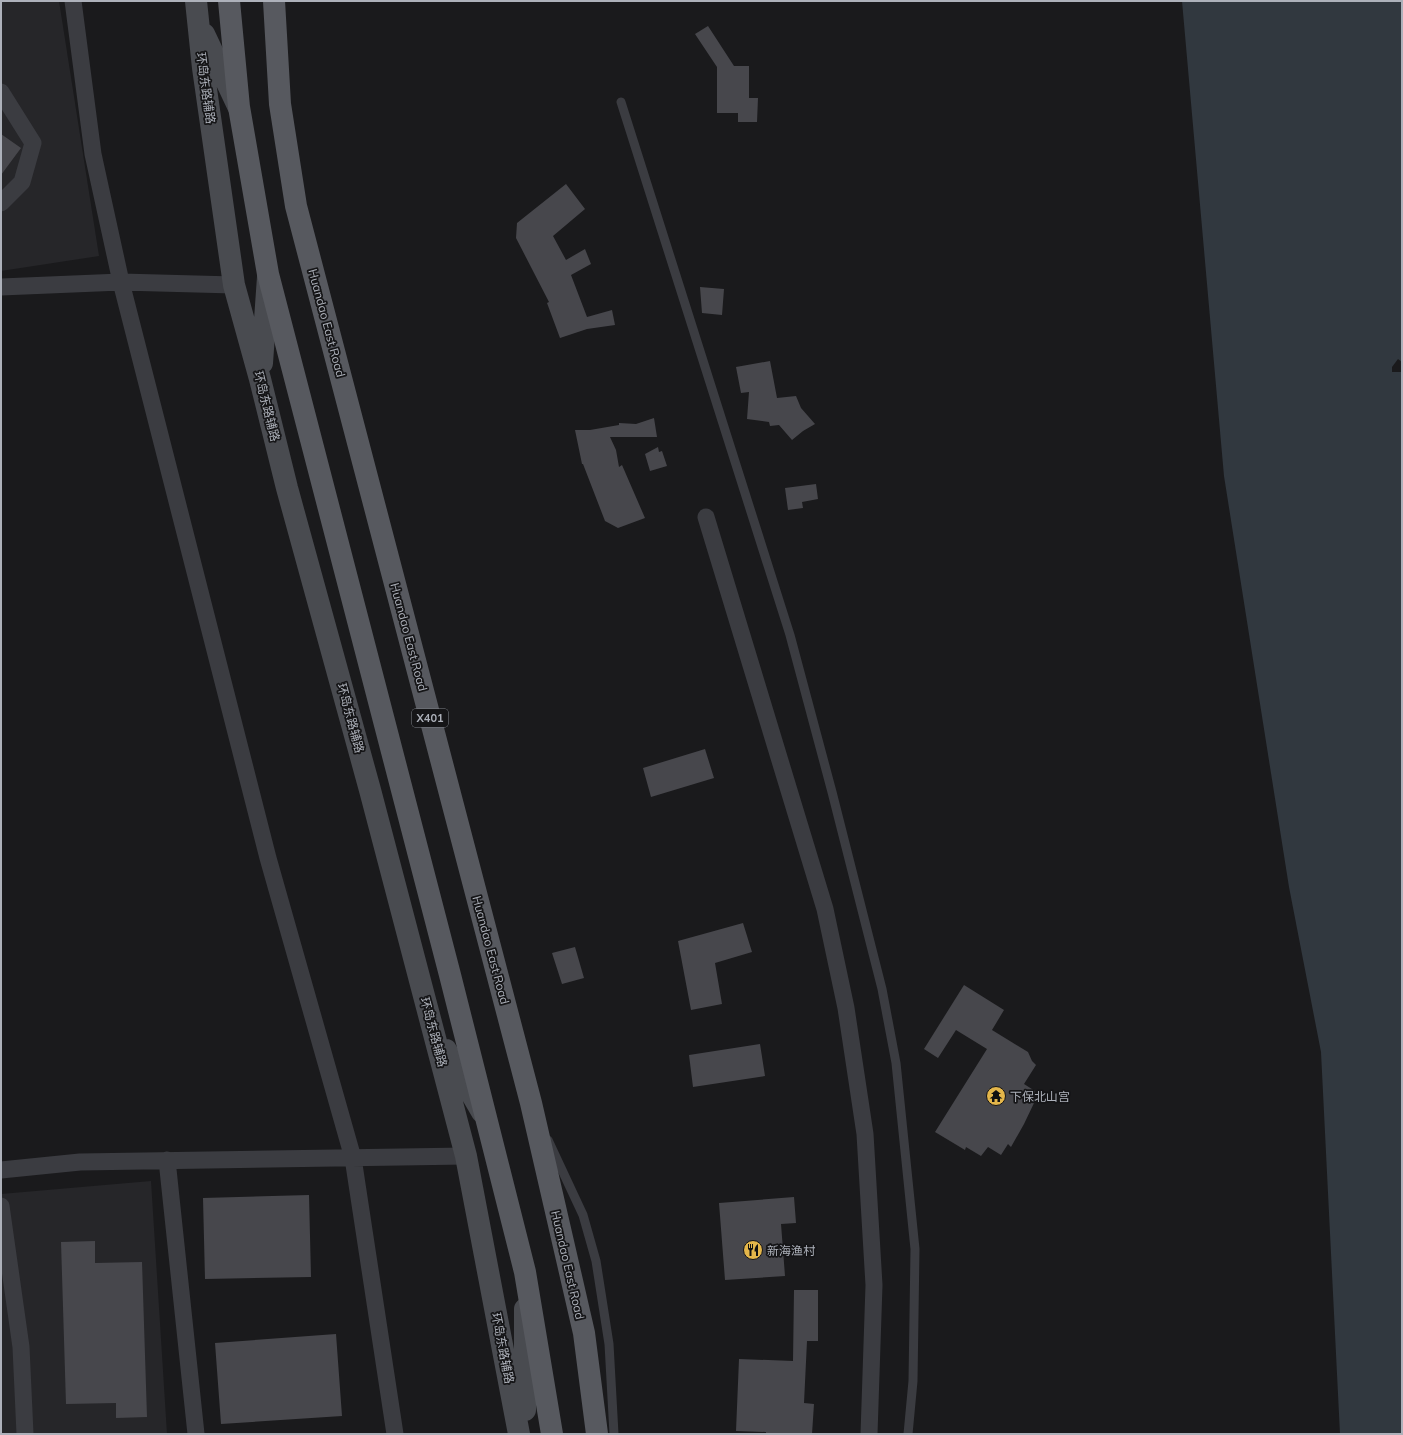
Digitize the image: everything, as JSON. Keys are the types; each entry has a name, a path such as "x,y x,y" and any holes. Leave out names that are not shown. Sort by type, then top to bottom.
{"main road":[{"path":"229,1 239,107 268,274 525,1272 552,1434"},
{"name":"Huandao East Road","path":"274,1 280,104 296,206 531,1103 584,1333 597,1434"}],"street":[{"path":"73,1 93,154 121,282 268,858 353,1158 395,1434"},
{"path":"197,10 239,107"},
{"name":"环岛东路辅路","path":"197,10 203,68 234,285 260,379 287,488 370,790 466,1156 519,1434"},
{"path":"1,92 33,144 22,182 1,203"},
{"path":"260,379 268,274"},
{"path":"1,287 121,282 234,285"},
{"path":"706,517 825,909 846,1008 865,1134 874,1285 869,1434"},
{"path":"432,1024 487,1122"},
{"path":"1,1170 80,1162 466,1156"},
{"path":"167,1160 196,1434"},
{"path":"1,1206 21,1347 24,1434"},
{"path":"525,1272 525,1434"}],"lane":[{"path":"621,102 790,635 882,989 896,1063 915,1249 913,1381 908,1434"},
{"path":"531,1103 583,1215 596,1261 609,1344 614,1434"}],"shaded area":[{"path":"1,1 59,1 99,256 1,271"},
{"path":"1182,1 1402,1 1402,362 1398,359 1392,367 1392,372 1402,372 1402,1434 1340,1434 1321,1052 1289,887 1224,476"},
{"path":"151,1181 167,1434 1,1434 1,1194"}],"building":[{"path":"708,26 734,66 749,66 749,98 758,98 757,122 738,122 738,113 717,113 717,67 695,34"},
{"path":"1,134 21,148 1,175"},
{"path":"566,184 585,209 553,236 566,260 585,249 591,264 571,275 587,317 612,310 615,325 587,329 560,338 547,303 549,302 516,238 517,223"},
{"path":"700,287 724,289 722,315 702,313"},
{"path":"770,361 777,398 796,396 801,408 815,424 792,440 779,425 770,426 769,422 747,419 749,392 741,393 736,367"},
{"path":"654,418 657,437 610,437 616,450 619,467 622,465 645,518 618,528 605,521 582,464 575,430 590,430 619,425 619,423 636,424"},
{"path":"658,447 659,452 662,451 667,466 650,471 645,454"},
{"path":"816,484 818,499 802,502 803,508 788,510 785,488"},
{"path":"705,749 714,778 651,797 643,768"},
{"path":"743,923 752,952 715,963 722,1004 691,1010 678,941"},
{"path":"575,947 584,978 562,984 552,953"},
{"name":"下保北山宫","path":"964,985 1004,1010 992,1030 1028,1052 1032,1061 1036,1065 1024,1084 1035,1091 1035,1101 1011,1147 1008,1144 1001,1155 988,1147 981,1156 966,1147 965,1150 935,1132 987,1049 956,1030 938,1058 924,1049"},
{"path":"760,1044 765,1076 693,1087 689,1055"},
{"path":"309,1195 311,1277 205,1279 203,1198"},
{"name":"新海渔村","path":"794,1197 796,1223 781,1224 785,1276 725,1280 719,1203"},
{"path":"95,1241 95,1263 142,1262 147,1417 116,1418 116,1403 66,1404 61,1242"},
{"path":"794,1290 818,1290 818,1341 807,1341 804,1403 814,1404 812,1434 766,1434 766,1432 736,1431 739,1359 793,1361"},
{"path":"336,1334 342,1416 221,1424 215,1343"}],"place":[{"name":"下保北山宫","path":"996,1096"},
{"name":"新海渔村","path":"753,1250"}]}
